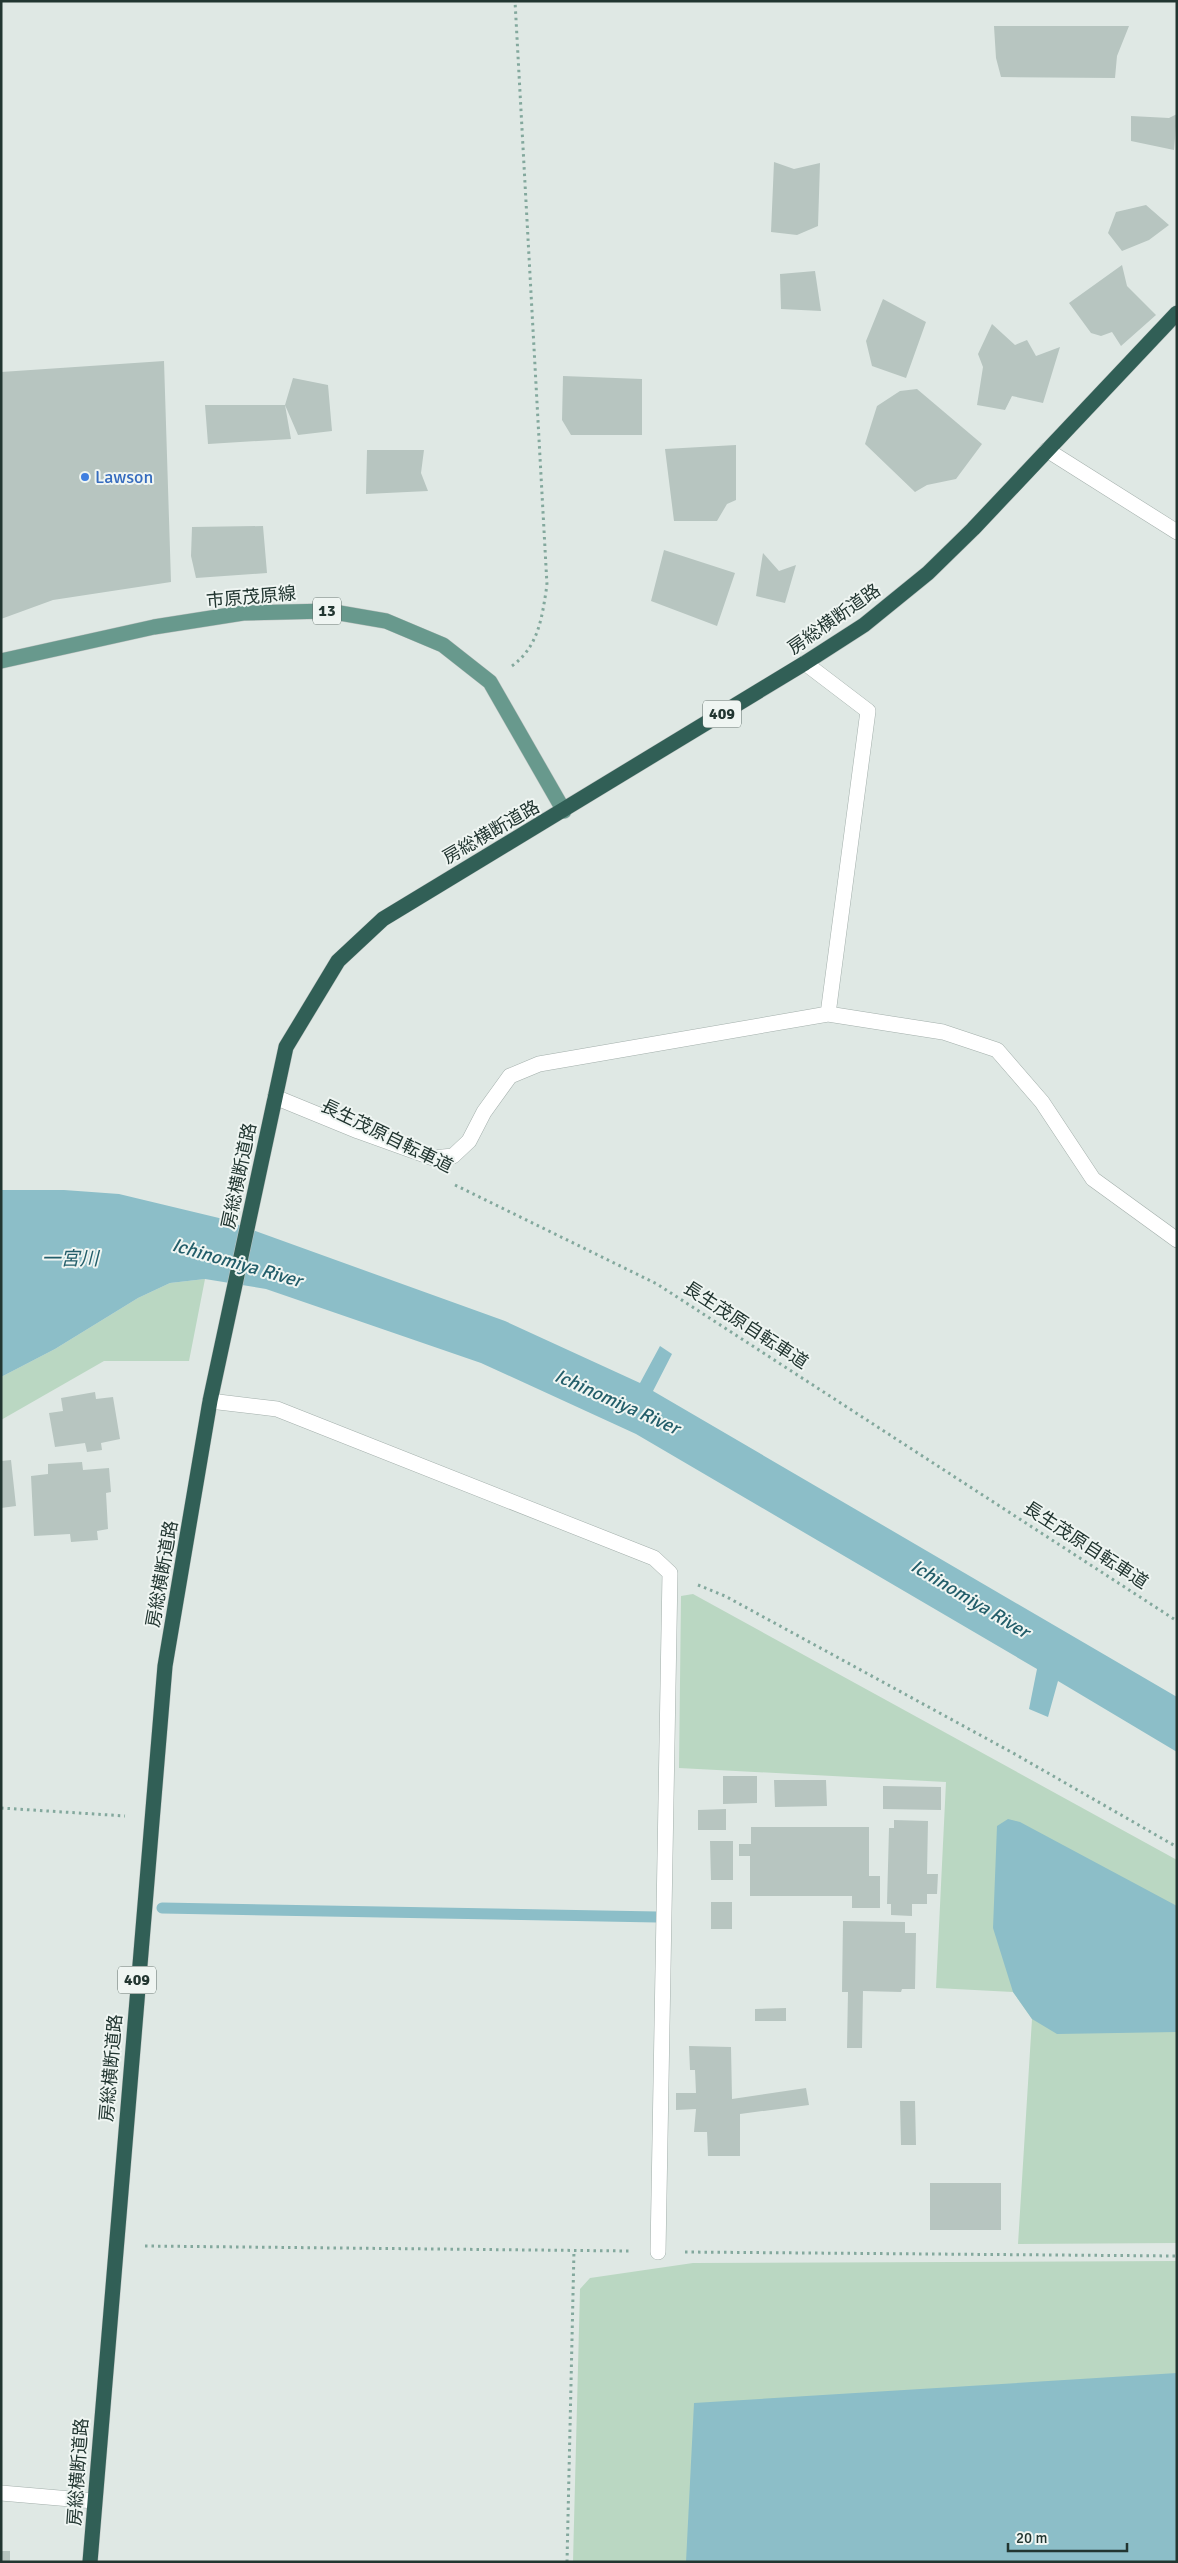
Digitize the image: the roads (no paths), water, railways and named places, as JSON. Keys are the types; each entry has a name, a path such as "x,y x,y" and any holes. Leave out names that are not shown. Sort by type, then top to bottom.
{"highway":[{"name":"房総横断道路","path":"90,2562 165,1666 210,1401 286,1047 338,961 383,919 450,877 564,811 805,663 864,625 928,573 1177,313"}],"main road":[{"name":"市原茂原線","path":"1,661 76,643 244,613 328,611 386,620 443,645 490,682 564,811"}],"street":[{"path":"1046,450 1177,532"},
{"path":"805,663 868,710 828,1014"},
{"path":"275,1097 358,1132 433,1158 453,1156 469,1141 484,1112 510,1076 539,1064 828,1014 943,1032 997,1050 1042,1102 1093,1179 1177,1240"},
{"path":"210,1401 277,1409 654,1558 670,1573 658,2252"},
{"path":"1,2493 94,2501"}],"water":[{"name":"一宮川","path":"1,1190 64,1190 119,1194 219,1218 505,1321 640,1383 660,1346 672,1354 653,1391 1177,1697 1177,1752 1058,1681 1048,1717 1029,1709 1037,1669 636,1434 481,1363 266,1289 205,1279 170,1283 138,1298 55,1349 1,1377"},
{"path":"1008,1819 1020,1822 1177,1906 1177,2032 1057,2034 1032,2019 1013,1992 993,1928 997,1826"},
{"path":"1177,2373 1177,2562 686,2562 694,2403"}],"waterway":[{"path":"162,1908 657,1917"}],"place":[{"name":"Lawson","path":"85,477"}],"water label":[{"name":"Ichinomiya River","path":"237,1263"},
{"name":"Ichinomiya River","path":"617,1402"},
{"name":"Ichinomiya River","path":"970,1599"}]}
